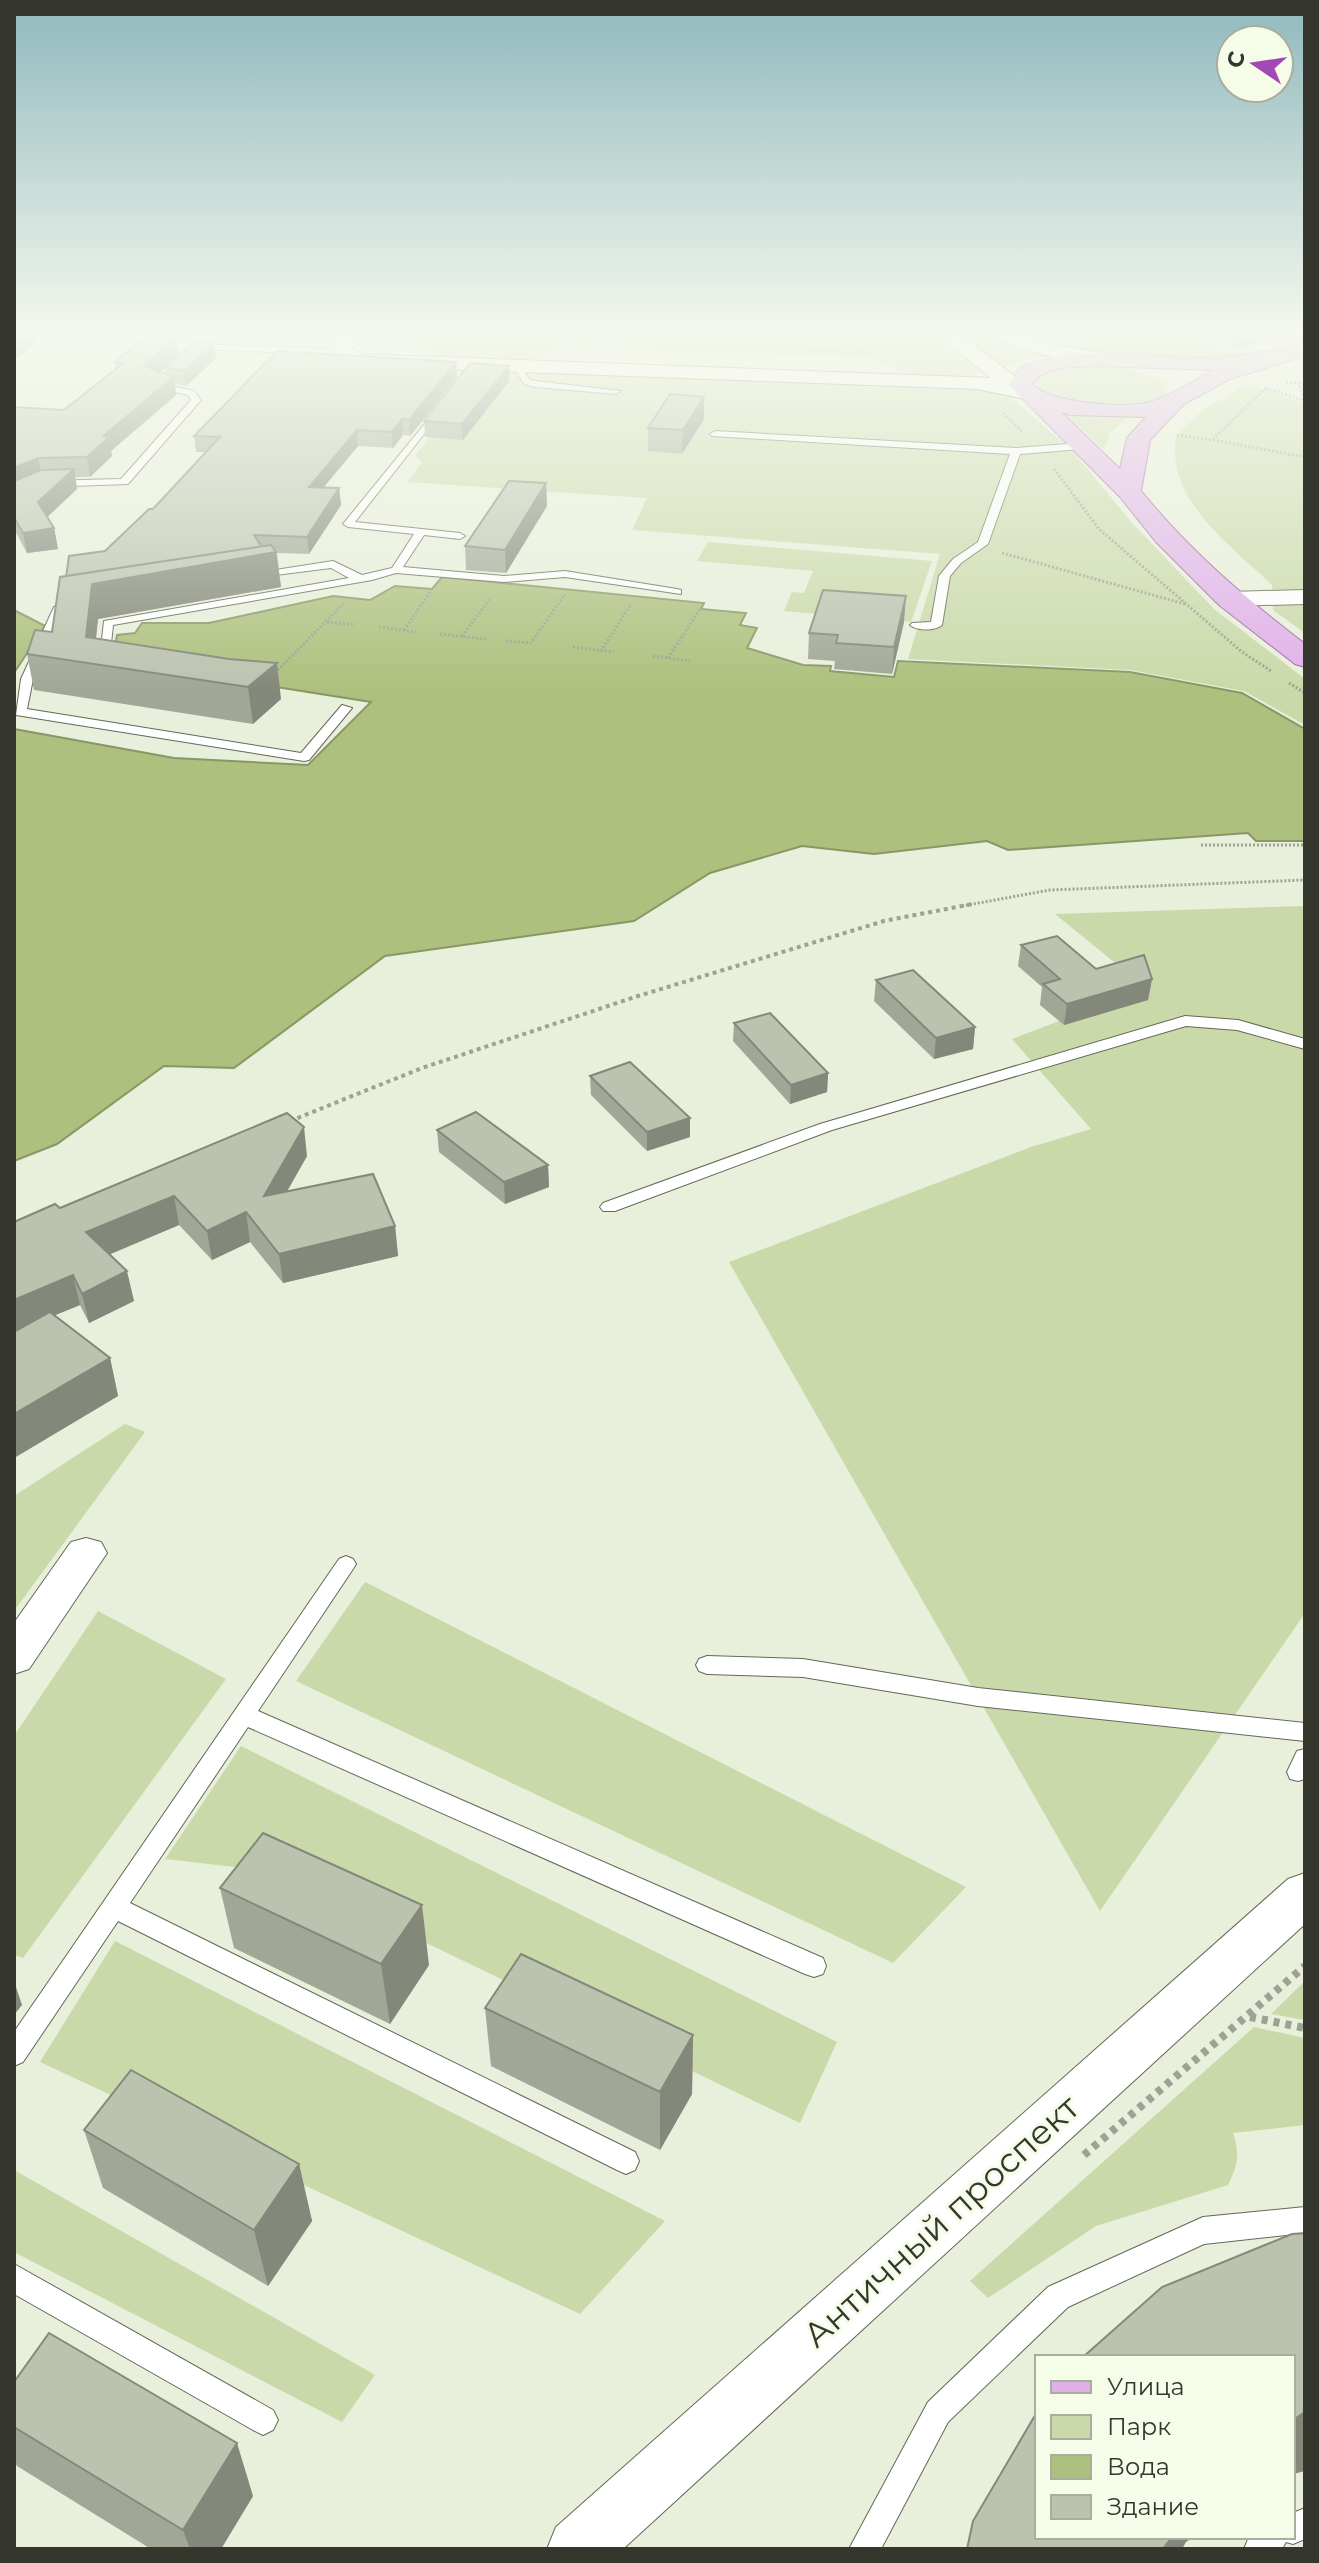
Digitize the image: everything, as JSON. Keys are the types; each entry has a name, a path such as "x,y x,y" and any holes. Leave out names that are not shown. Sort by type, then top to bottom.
{"main road":[{"path":"1088,453 1129,492 1165,537 1229,599 1305,658"},
{"path":"1129,492 1134,453"}],"street":[{"path":"1229,599 1305,597"},
{"path":"14,1657 86,1553"},
{"name":"Античный проспект","path":"578,2549 1305,1894"}],"lane":[{"path":"14,496 42,484 124,482 150,453"},
{"path":"404,453 348,524 460,536"},
{"path":"916,625 936,625 943,573 958,558 983,544 1015,453"},
{"path":"396,570 420,533"},
{"path":"242,578 333,564 360,579"},
{"path":"117,671 102,669 108,623 396,570 504,579 565,574 677,592"},
{"path":"90,602 60,607 27,679 20,712 304,757 346,708"},
{"path":"609,1207 826,1127 1185,1021 1238,1025 1305,1044"},
{"path":"14,2054 346,1564"},
{"path":"707,1665 803,1668 978,1697 1305,1732"},
{"path":"244,1715 814,1966"},
{"path":"113,1907 626,2161"},
{"path":"864,2549 938,2412 1058,2297 1203,2231 1305,2220"},
{"path":"14,2278 263,2420"}],"path":[{"path":"1043,453 1099,529 1242,652 1277,675"},
{"path":"1281,453 1305,457"},
{"path":"983,544 1015,559 1187,604"},
{"path":"404,630 432,589"},
{"path":"506,641 531,643 568,590"},
{"path":"462,636 494,594"},
{"path":"601,651 636,596"},
{"path":"273,674 349,598"},
{"path":"668,658 700,609"},
{"path":"326,622 355,625"},
{"path":"379,627 416,632"},
{"path":"440,634 486,639"},
{"path":"573,647 614,652"},
{"path":"653,656 690,661"},
{"path":"1289,683 1305,693"},
{"path":"1201,845 1305,845"},
{"path":"277,1126 422,1068 638,996 884,921 1050,890 1305,880"},
{"path":"1079,2158 1249,2017 1305,1966"},
{"path":"1249,2017 1305,2028"}],"green space":[{"path":"418,453 1074,453 1134,525 1214,609 1305,679 1305,725 1244,691 1130,670 908,659 940,554 632,530 647,498 408,482 422,462 415,456"},
{"path":"1175,453 1305,453 1305,633 1273,610 1272,585 1205,520 1181,481"},
{"path":"708,542 932,561 911,622 784,611 792,592 804,593 813,571 697,561"},
{"path":"1305,906 1305,1613 1100,1911 729,1262 1031,1147 1091,1129 1012,1039 1146,988 1055,914"},
{"path":"125,1424 145,1432 14,1611 14,1496"},
{"path":"365,1582 966,1887 893,1963 296,1681"},
{"path":"98,1611 226,1679 23,1958 14,1955 14,1736"},
{"path":"241,1746 837,2042 800,2123 279,1872 165,1859"},
{"path":"115,1941 665,2221 580,2314 40,2062"},
{"path":"1305,1981 1305,2020 1271,2014"},
{"path":"1254,2027 1305,2038 1305,2125 1233,2133 1237,2159 1228,2185 1096,2226 988,2298 970,2281"},
{"path":"14,2170 375,2375 342,2422 14,2252"}],"water":[{"path":"442,577 704,603 701,609 746,613 740,625 757,628 747,648 803,665 831,666 830,671 894,677 898,661 1130,672 1242,693 1305,729 1305,841 1256,841 1248,833 1008,850 987,841 874,854 802,846 710,873 634,921 385,956 234,1068 164,1066 57,1144 14,1161 14,729 174,758 308,765 371,702 112,661 117,635 135,633 142,623 209,623 333,596 370,600 395,586 432,589"},
{"path":"14,610 45,626 14,673"}],"building":[{"path":"14,453 92,453 87,457 38,458 14,468"},
{"path":"205,453 338,453 309,487 339,488 307,537 254,535 262,547 66,577 69,556 105,551 149,509 153,509"},
{"path":"74,469 38,502 54,528 23,533 14,517 14,481 41,470"},
{"path":"509,481 546,483 505,550 465,546"},
{"path":"271,545 276,552 92,584 86,637 229,659 277,663 248,687 27,654 35,630 52,632 60,577"},
{"path":"823,590 906,596 894,647 836,643 838,635 809,633"},
{"path":"1057,936 1096,969 1144,955 1152,979 1067,1004 1043,984 1060,979 1021,945"},
{"path":"913,970 975,1027 936,1038 876,980"},
{"path":"770,1013 828,1073 791,1085 734,1023"},
{"path":"630,1062 690,1118 647,1132 590,1076"},
{"path":"476,1112 548,1165 504,1182 437,1130"},
{"path":"287,1113 304,1127 264,1196 373,1174 395,1226 279,1254 246,1212 207,1231 174,1196 86,1232 127,1271 82,1294 73,1275 14,1300 14,1222 55,1204 60,1208"},
{"path":"50,1312 110,1358 14,1414 14,1332"},
{"path":"263,1833 422,1905 381,1964 220,1888"},
{"path":"521,1954 693,2035 660,2092 485,2008"},
{"path":"131,2070 299,2164 254,2230 84,2130"},
{"path":"1305,2233 1305,2412 1295,2419 1295,2355 1085,2355 1162,2287 1292,2234"},
{"path":"49,2333 237,2443 183,2530 14,2427 14,2382"},
{"path":"1035,2415 1035,2539 1170,2539 1163,2549 967,2549 973,2521"}]}
